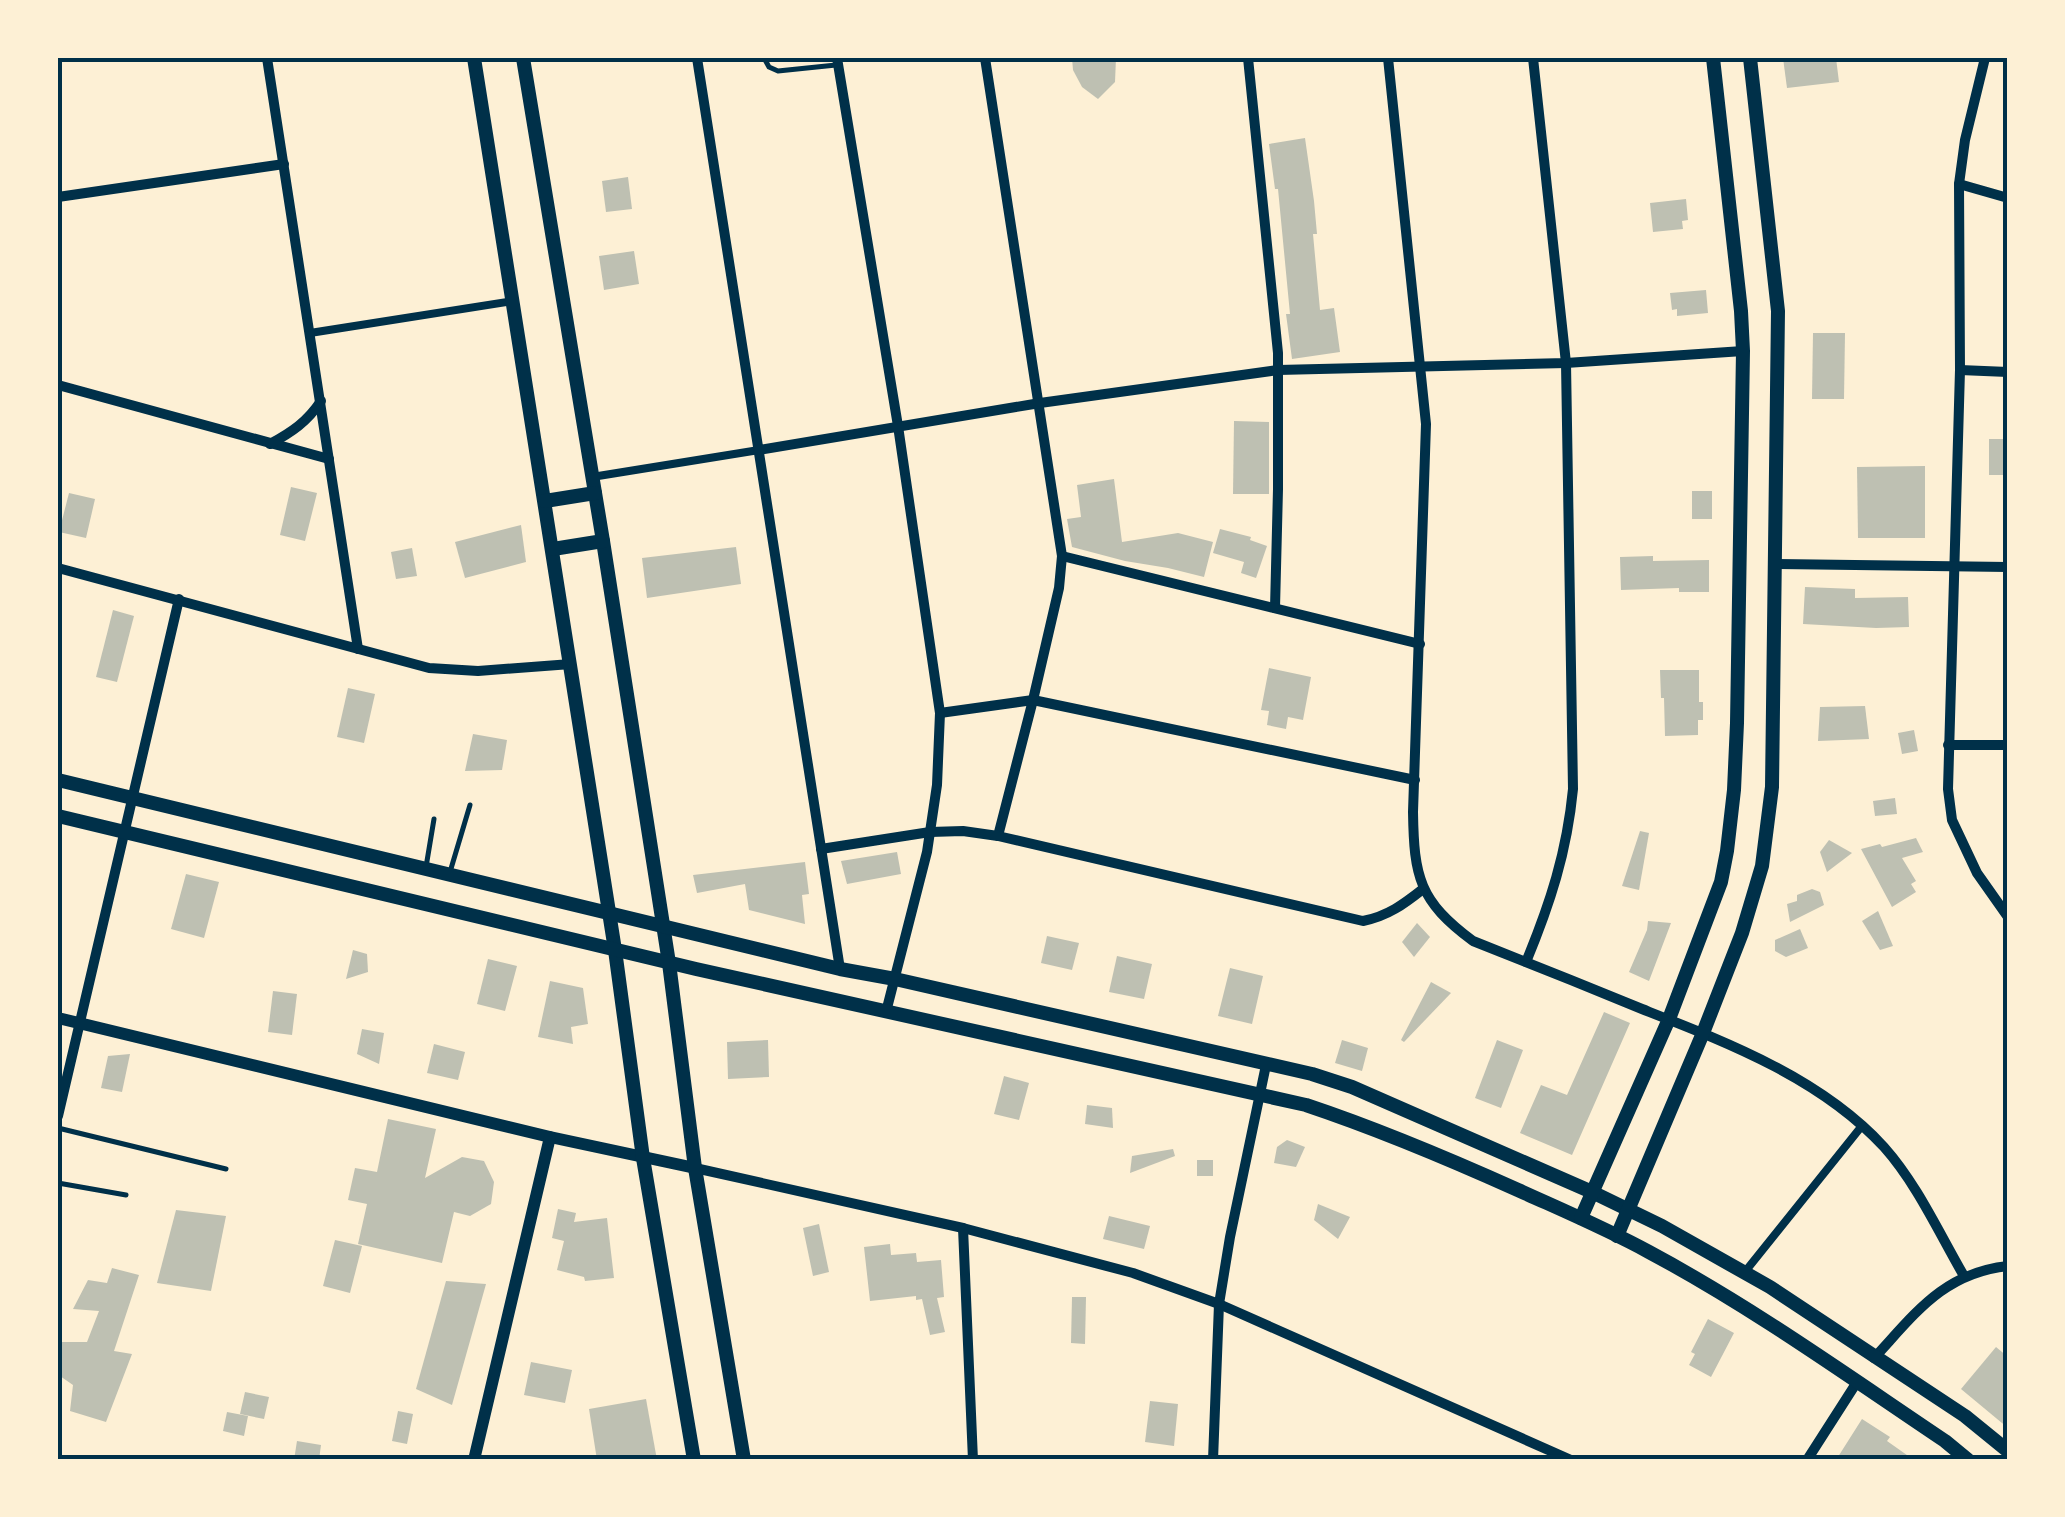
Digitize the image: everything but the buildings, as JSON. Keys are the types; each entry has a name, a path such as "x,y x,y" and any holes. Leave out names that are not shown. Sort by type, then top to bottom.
{"main road":[{"path":"474,58 615,950 643,1158 694,1460"},
{"path":"523,58 603,541 669,963 695,1168 744,1460"},
{"path":"1581,1218 1669,1020 1721,882 1729,836 1737,723 1743,351 1713,58"},
{"path":"1618,1236 1742,933 1762,866 1772,787 1778,311 1750,58"},
{"path":"546,501 595,494"},
{"path":"553,548 603,541"},
{"path":"58,780 609,914 1312,1074 1352,1087 1592,1192 1744,1272 1965,1416 2008,1450"},
{"path":"58,816 669,963 1306,1104 1451,1160 1618,1236 1732,1300 1968,1460"}],"street":[{"path":"267,58 358,649"},
{"path":"697,58 840,968"},
{"path":"985,58 1062,556 1059,588 998,836"},
{"path":"1248,58 1278,370 1275,608"},
{"path":"1388,58 1426,424 1414,838 1423,888 1442,917 1473,940 1727,1043 1813,1090 1885,1148 1964,1276"},
{"path":"1526,962 1558,877 1573,789 1566,363 1533,58"},
{"path":"1985,58 1958,184 1960,370 1948,788 1952,820 1978,873 2008,916"},
{"path":"838,61 940,713 937,785 930,832 886,1012"},
{"path":"58,196 284,164"},
{"path":"1958,184 2008,198"},
{"path":"310,333 513,301"},
{"path":"592,477 898,426 1278,370 1566,363 1743,351"},
{"path":"1960,370 2008,372"},
{"path":"58,385 329,460"},
{"path":"270,445 297,430 321,401"},
{"path":"1062,556 1420,644"},
{"path":"1773,564 2008,567"},
{"path":"58,568 429,668 478,671 570,664"},
{"path":"58,1116 179,599"},
{"path":"940,713 1033,700 1415,780"},
{"path":"1948,744 2008,745"},
{"path":"821,848 962,831 998,836 1363,921 1382,917 1423,888"},
{"path":"58,1018 550,1137 963,1228 1134,1273 1219,1304 1571,1460"},
{"path":"1213,1460 1219,1304 1266,1064"},
{"path":"1744,1272 1861,1127"},
{"path":"474,1460 550,1137"},
{"path":"963,1228 973,1460"},
{"path":"1874,1358 1943,1288 1964,1276 2008,1266"},
{"path":"1807,1460 1857,1382"}],"lane":[{"path":"764,58 769,67 778,70 838,61"},
{"path":"450,875 470,806"},
{"path":"425,870 434,818"},
{"path":"58,1128 226,1169"},
{"path":"58,1183 126,1195"}]}
